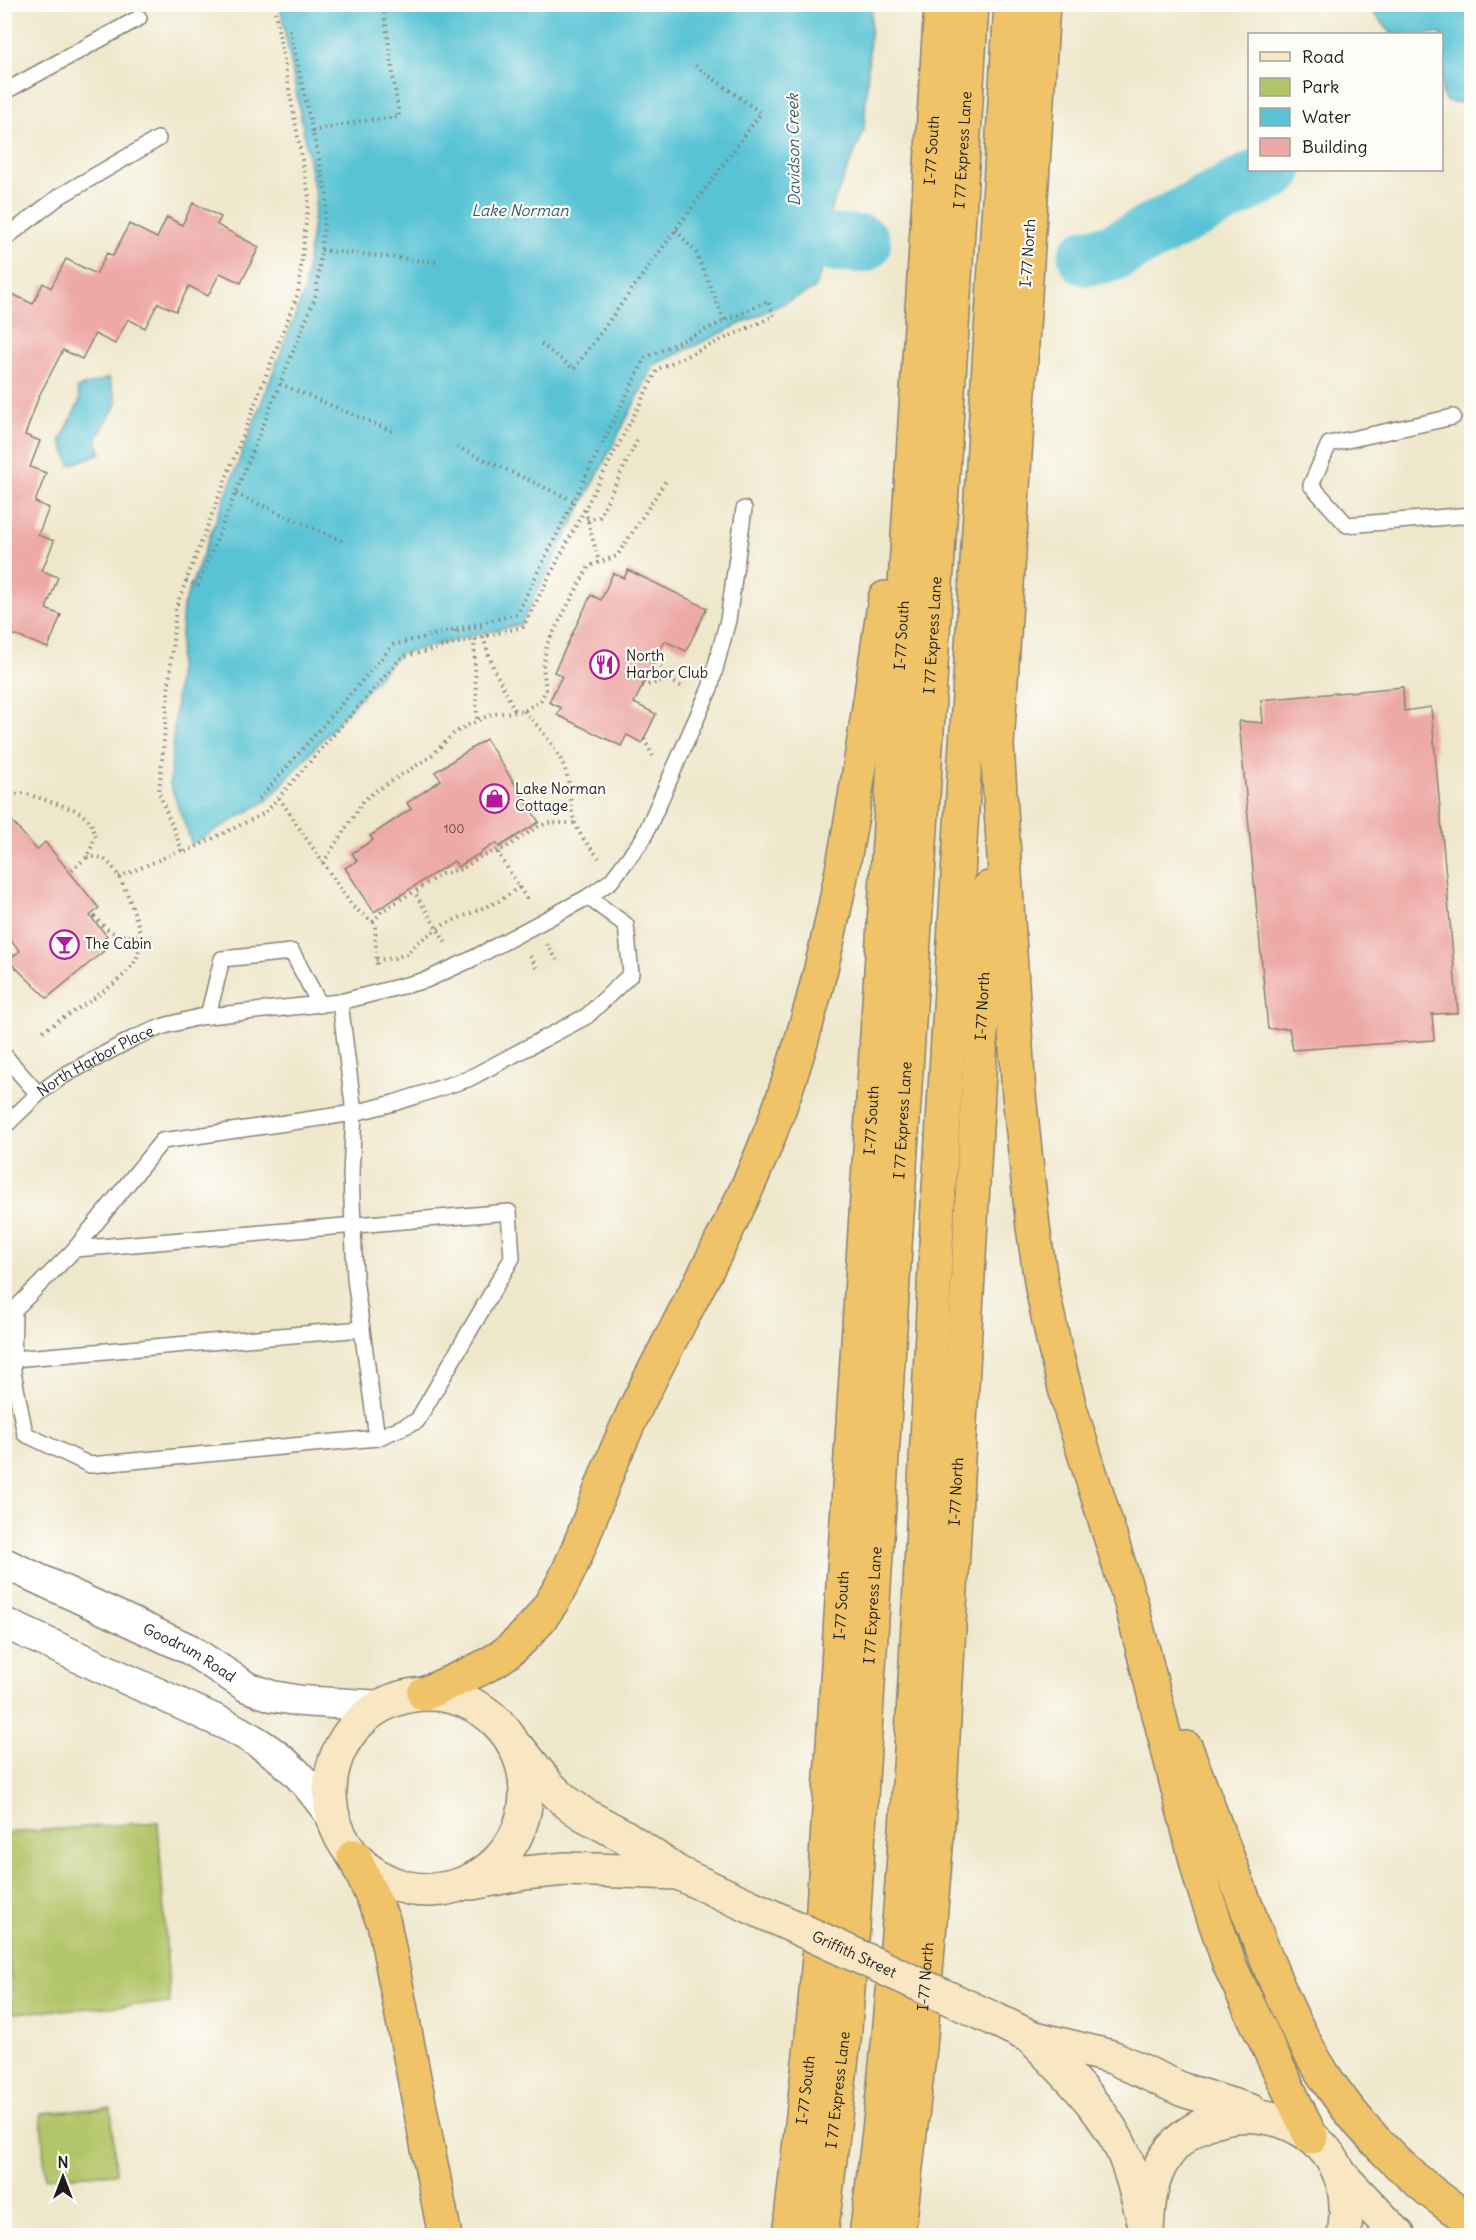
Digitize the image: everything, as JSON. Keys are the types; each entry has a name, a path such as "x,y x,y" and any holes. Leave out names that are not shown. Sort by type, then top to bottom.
{"highway":[{"name":"I-77 South","path":"789,2235 803,2120 822,1923 941,4"},
{"name":"I 77 Express Lane","path":"821,2235 842,2052 853,1926 972,4"},
{"path":"866,2235 888,2044 908,1808 944,1096 1011,4"},
{"name":"I-77 North","path":"898,2235 918,2058 939,1810 976,1097 1043,4"},
{"path":"424,1694 480,1669 508,1652 542,1617 557,1596 579,1551 618,1446 741,1201 763,1150 803,1035 837,902 852,823 918,380"},
{"path":"997,746 1019,1095 1033,1227 1055,1348 1070,1407 1131,1604 1213,1920 1250,2011 1311,2137"},
{"path":"1131,1604 1264,1953 1305,2041 1331,2086 1391,2157 1426,2188 1472,2221"},
{"path":"354,1856 384,1923 445,2235"}],"main road":[{"path":"424,1694 446,1695 486,1712 502,1727 515,1745 523,1766 527,1787 525,1809 519,1830 508,1849 493,1866 475,1878 455,1886 433,1890 411,1888 370,1871 354,1856 341,1838 333,1818 330,1796 331,1774 338,1754 349,1734 363,1718 402,1697 424,1694"},
{"name":"Griffith Street","path":"515,1745 565,1801 582,1814 624,1836 678,1873 1031,2037 1112,2057 1183,2090 1271,2117"},
{"name":"Griffith Street","path":"455,1886 545,1870 678,1873"},
{"name":"Griffith Street","path":"1031,2037 1083,2093 1110,2128 1132,2175 1148,2234"},
{"path":"1148,2234 1151,2189 1159,2169 1171,2150 1187,2135 1206,2123 1227,2116 1250,2115 1271,2117 1292,2125 1311,2137 1326,2153 1338,2172 1399,2235"},
{"path":"1338,2172 1345,2193 1347,2216 1344,2235"}],"street":[{"name":"Goodrum Road","path":"4,1563 189,1649 247,1687 272,1696 301,1701 382,1706"},
{"path":"4,1623 253,1739 293,1769 333,1818"}],"lane":[{"path":"4,92 139,18"},
{"path":"4,239 60,196 158,139"},
{"path":"1453,417 1329,444 1311,485 1347,525 1472,515"},
{"name":"North Harbor Place","path":"4,1127 38,1094 63,1076 134,1038 164,1026 203,1016 340,1002 426,980 470,960 588,897 611,881 643,839 710,688 728,620 744,510"},
{"path":"75,1249 509,1212 512,1258 417,1421 377,1438 90,1465 25,1434 13,1372 14,1310 75,1249 162,1141 354,1113 394,1103 468,1079 587,1016 631,974 626,926 588,897"},
{"path":"203,1016 222,959 292,952 320,1005"},
{"path":"340,1002 354,1113 351,1174 355,1279 377,1438"},
{"path":"4,1055 38,1094"},
{"path":"13,1359 362,1329"}],"path":[{"path":"312,131 399,117 383,4"},
{"path":"259,799 393,645 517,614 645,358 768,302 774,316 657,369 523,627 402,657 265,813 183,853 159,793 176,607 298,293 309,197 274,12"},
{"path":"186,581 198,585 316,296 327,195 290,31 279,33"},
{"path":"541,344 574,369 761,113 693,64"},
{"path":"676,229 696,254 725,321"},
{"path":"321,250 436,262"},
{"path":"280,384 392,431"},
{"path":"587,520 599,517 639,437"},
{"path":"457,447 574,501"},
{"path":"323,863 364,800 374,792 430,757 454,733 477,720 492,714 524,711 541,700 546,690 543,667 547,644 589,566 617,556 667,479"},
{"path":"236,494 342,541"},
{"path":"584,509 599,562"},
{"path":"453,630 454,633 529,614"},
{"path":"483,637 493,667 515,711"},
{"path":"474,639 477,720"},
{"path":"656,658 669,680 687,690"},
{"path":"642,686 669,680"},
{"path":"524,711 544,734 563,765 575,823 588,845 602,861"},
{"path":"644,739 654,756"},
{"path":"4,795 24,793 76,810 91,822 95,837 87,857 69,873"},
{"path":"279,798 353,907 373,922 377,974"},
{"path":"373,922 382,911 442,874 462,869 480,857 505,848 544,823 575,823"},
{"path":"524,835 498,853 526,898"},
{"path":"119,877 182,850"},
{"path":"43,1031 120,978 134,963 139,949 140,933 136,916 119,877 104,858 87,857"},
{"path":"436,880 415,893 450,949"},
{"path":"376,960 407,954 419,941 456,918 500,901 521,889"},
{"path":"94,916 111,933 121,936 140,933"}],"green space":[{"path":"158,1822 170,2003 13,2013 5,1886 5,1833"},
{"path":"111,2108 116,2173 45,2178 41,2113"}],"water":[{"name":"Lake Norman","path":"280,5 872,5 864,130 830,211 834,243 814,289 654,365 521,624 399,654 268,800 192,844 170,784 183,606 304,292 316,198"},
{"path":"1367,5 1471,5 1471,104 1446,101 1443,96 1443,33 1391,33"},
{"path":"109,378 117,403 96,440 101,453 70,465 61,440 80,400 77,388"}],"building":[{"path":"193,203 221,217 217,225 259,247 241,283 220,273 208,296 189,286 176,311 158,303 145,328 128,319 115,344 95,334 82,359 63,350 39,396 25,435 40,441 30,467 46,473 35,502 49,508 38,535 54,541 42,571 58,577 46,609 61,615 48,648 4,631 4,290 33,304 43,283 51,288 66,259 96,274 107,253 113,256 129,224 157,238 167,217 182,225"},
{"name":"North Harbor Club","path":"628,570 707,608 686,651 665,641 634,703 656,714 642,743 627,735 621,746 557,715 561,708 549,702 562,676 554,672 591,595 601,600 613,573 624,578"},
{"path":"1403,687 1404,711 1431,707 1458,1013 1432,1014 1434,1040 1293,1050 1289,1028 1268,1029 1239,721 1263,723 1261,700"},
{"path":"486,739 539,822 499,847 496,843 458,867 454,861 374,912 345,868 357,861 352,853 373,840 370,836 411,809 407,803 441,780 435,772"},
{"path":"4,812 37,850 45,842 99,908 90,916 107,936 98,944 104,951 47,998 8,960 20,951 4,933"}],"waterway":[{"name":"Davidson Creek","path":"1087,257 1111,253 1272,171"},
{"name":"Davidson Creek","path":"794,187 796,220 807,234 824,241 862,244"}],"place":[{"name":"North Harbor Club","path":"605,665"},
{"name":"Lake Norman Cottage","path":"494,798"},
{"name":"The Cabin","path":"64,944"}]}
